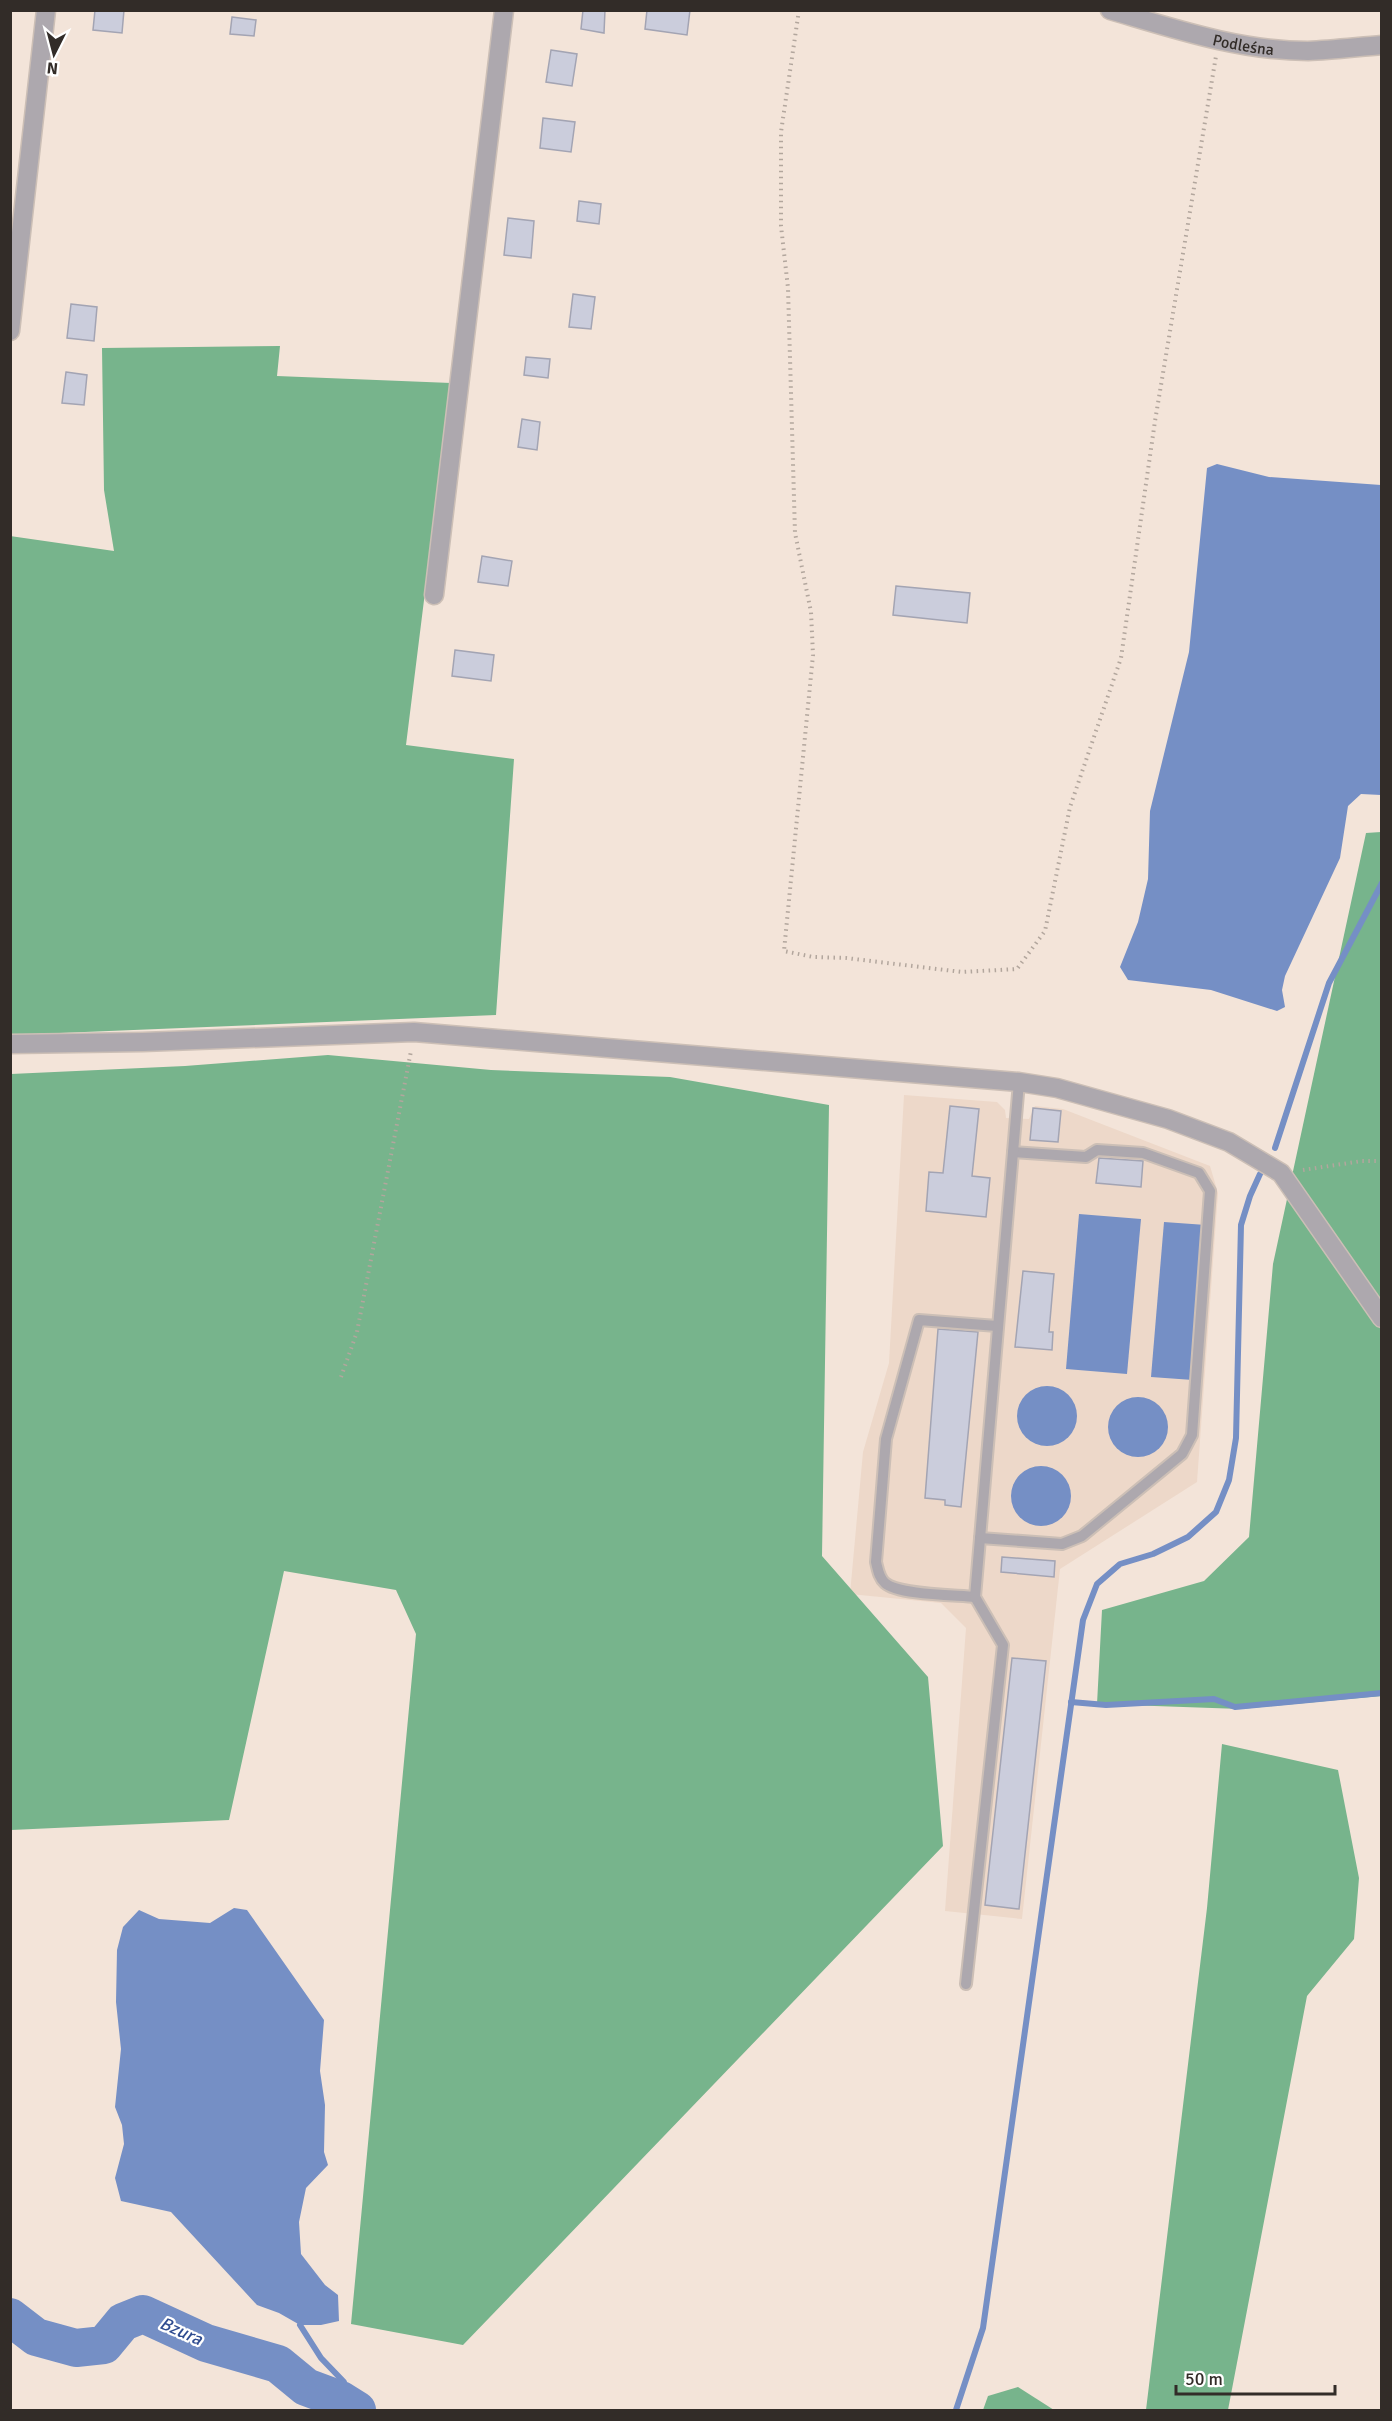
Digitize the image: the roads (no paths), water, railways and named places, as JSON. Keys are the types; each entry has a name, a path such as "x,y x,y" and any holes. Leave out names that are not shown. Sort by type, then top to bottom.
{"street":[{"path":"10,331 46,10"},
{"path":"434,595 504,10"},
{"name":"Podleśna","path":"1110,10 1219,41 1308,51 1382,45"},
{"path":"10,1044 143,1042 414,1032 1019,1082 1057,1088 1168,1119 1229,1142 1281,1173 1382,1318"}],"lane":[{"path":"966,1984 1003,1645 975,1597 1019,1082"},
{"path":"980,1538 1062,1544 1082,1536 1182,1454 1192,1435 1210,1191 1199,1173 1143,1153 1097,1150 1086,1156 1012,1152"},
{"path":"975,1597 898,1590 886,1584 879,1575 876,1562 886,1439 919,1320 997,1326"}],"water":[{"path":"1217,464 1269,477 1381,485 1381,795 1361,794 1348,806 1340,858 1285,976 1282,990 1285,1007 1277,1011 1211,990 1128,980 1120,967 1138,922 1148,879 1150,811 1189,652 1207,468"},
{"path":"1079,1214 1141,1219 1127,1374 1066,1369"},
{"path":"1164,1222 1206,1225 1193,1380 1151,1377"},
{"path":"1041,1386 1053,1386 1069,1394 1075,1404 1077,1416 1075,1428 1069,1438 1053,1446 1041,1446 1025,1438 1017,1422 1017,1410 1025,1394"},
{"path":"1132,1397 1144,1397 1160,1405 1166,1415 1168,1427 1166,1439 1160,1449 1144,1457 1132,1457 1116,1449 1108,1433 1108,1421 1116,1405"},
{"path":"1035,1466 1047,1466 1063,1474 1069,1484 1071,1496 1069,1508 1063,1518 1047,1526 1035,1526 1019,1518 1011,1502 1011,1490 1019,1474"},
{"path":"234,1908 247,1910 324,2020 320,2071 325,2105 324,2152 328,2165 306,2188 299,2222 301,2254 325,2285 338,2295 339,2321 321,2325 300,2325 279,2313 257,2305 171,2212 121,2201 115,2178 124,2144 122,2125 115,2107 121,2049 116,2002 117,1950 123,1927 139,1910 159,1919 210,1923"}],"waterway":[{"path":"1275,1148 1329,983 1382,883"},
{"path":"956,2410 983,2328 1083,1620 1097,1584 1120,1564 1153,1554 1188,1537 1216,1512 1229,1480 1236,1438 1241,1225 1260,1174"},
{"path":"1071,1702 1106,1705 1214,1699 1235,1707 1382,1693"},
{"name":"Bzura","path":"10,2317 36,2337 76,2348 104,2345 123,2322 143,2314 206,2343 278,2364 306,2387 341,2400 357,2410"},
{"path":"300,2325 321,2358 344,2382 341,2400"}]}
